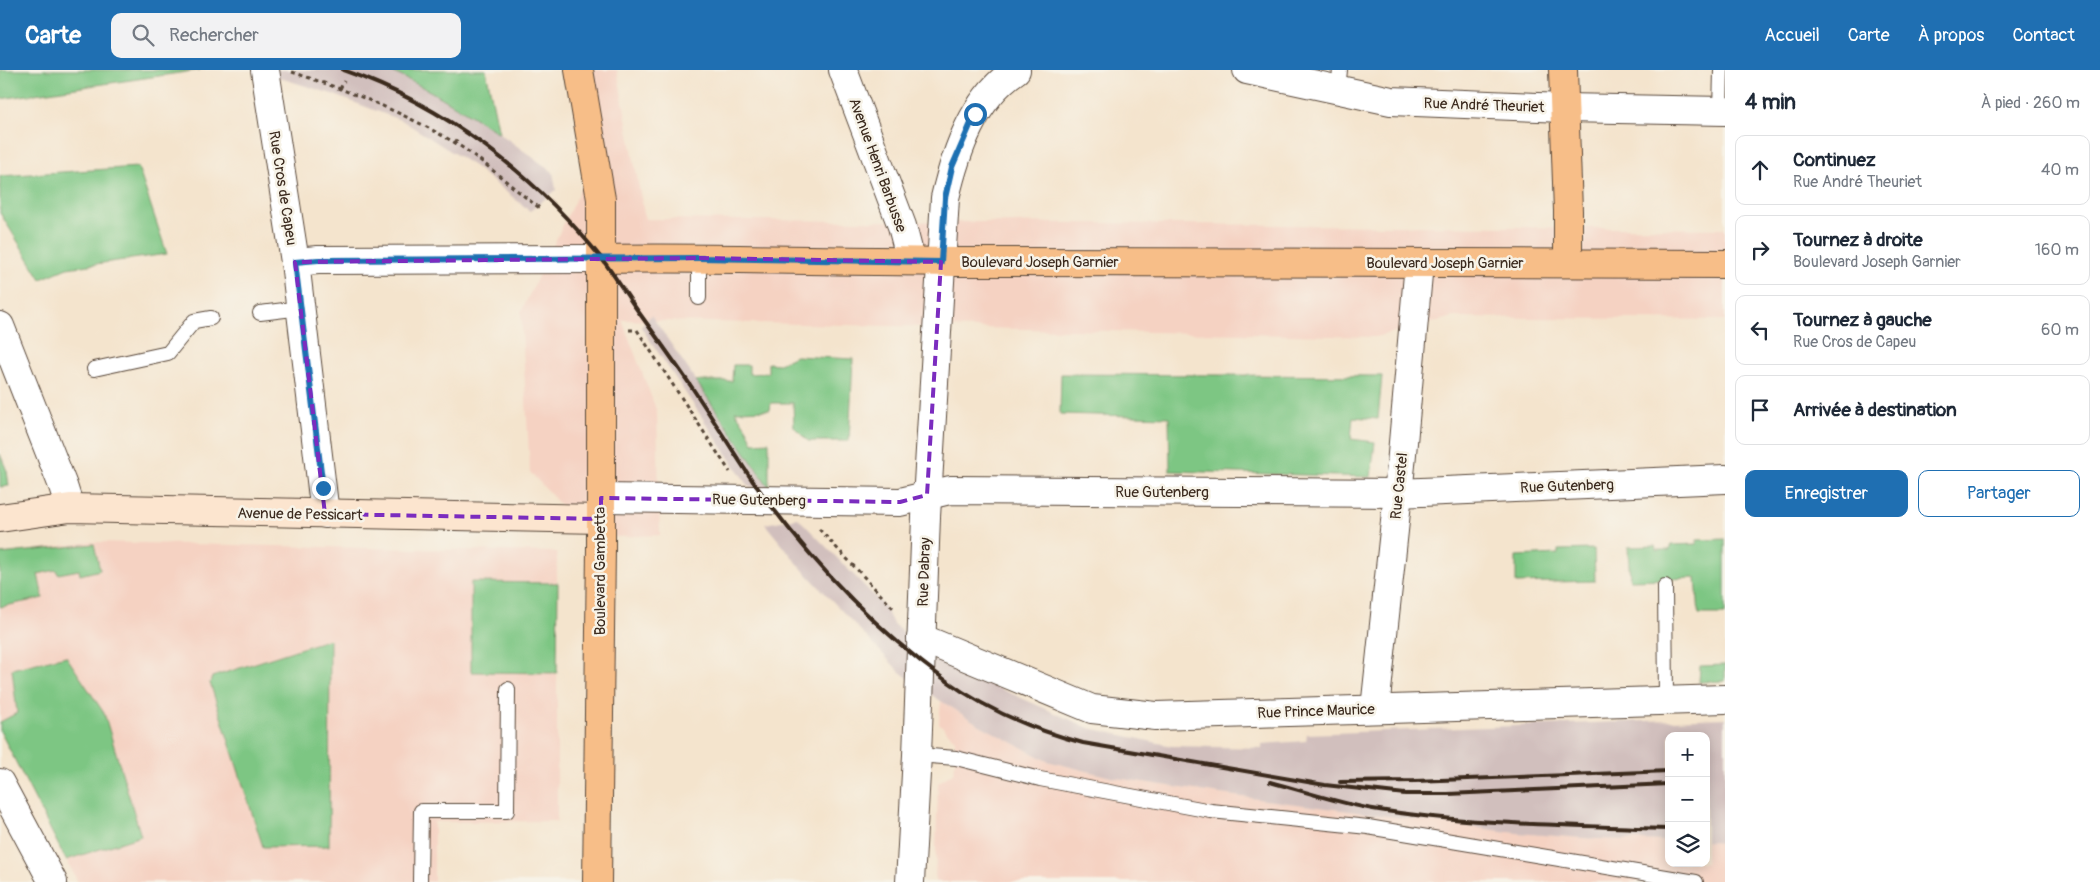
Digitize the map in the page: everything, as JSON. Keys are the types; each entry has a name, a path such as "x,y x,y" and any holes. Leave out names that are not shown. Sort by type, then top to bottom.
{"main road":[{"name":"Boulevard Gambetta","path":"579,70 601,199 601,509 597,882"},
{"path":"1563,70 1568,262"},
{"name":"Boulevard Joseph Garnier","path":"602,259 1725,264"}],"street":[{"name":"Rue Cros de Capeu","path":"275,70 295,262 325,514"},
{"name":"Avenue Henri Barbusse","path":"843,70 902,226 912,261"},
{"path":"941,262 945,198 952,167 975,114 989,94 1005,77 1016,70"},
{"name":"Rue André Theuriet","path":"1247,70 1339,80 1391,101 1564,108 1722,111"},
{"name":"Boulevard Joseph Garnier","path":"295,262 318,260 602,259"},
{"name":"Rue Dabray","path":"910,882 941,262"},
{"name":"Rue Castel","path":"1375,709 1398,493 1419,263"},
{"path":"0,326 70,508"},
{"name":"Rue Gutenberg","path":"601,509 749,500 900,502 950,490 1398,493 1725,479"},
{"name":"Avenue de Pessicart","path":"0,518 70,508 325,514 601,509"},
{"name":"Rue Prince Maurice","path":"922,625 1092,709 1156,716 1725,699"},
{"path":"0,783 53,882"}],"lane":[{"path":"1721,70 1722,111"},
{"path":"698,298 699,258"},
{"path":"260,313 301,308"},
{"path":"94,369 168,353 194,321 211,318"},
{"path":"1665,586 1666,701"},
{"path":"420,882 421,811 507,812 508,689"},
{"path":"917,755 956,758 1040,779 1211,811 1368,826 1696,882"}],"path":[{"path":"275,70 340,89 411,120 455,143 481,161 541,209"},
{"path":"340,89 344,82"},
{"path":"455,143 458,138"},
{"path":"536,198 538,206"},
{"path":"602,331 637,330 749,500"},
{"path":"792,500 896,612 922,625"}],"highlighted area":[{"path":"699,258 941,262 927,495 900,502 601,498 601,519 325,514 295,262"}],"shaded area":[{"path":"254,70 387,70 435,93 499,133 553,172 556,190 530,211 474,166 403,121 332,94"},
{"path":"571,70 617,70 645,219 1725,229 1725,320 1453,317 1375,337 622,320 657,412 660,535 591,538 530,472 521,312 591,167"},
{"path":"651,315 769,487 749,487 641,327"},
{"path":"798,518 884,606 893,624 938,661 1089,728 1172,746 1262,748 1262,744 1306,741 1307,734 1725,718 1725,843 1710,842 1710,732 1665,732 1665,841 1596,839 1516,833 1220,794 1111,777 1047,761 978,724 933,696 900,672 803,570 765,524"},
{"path":"92,542 557,552 557,821 434,822 434,882 78,882 0,731 0,554"},
{"path":"941,701 978,724 1047,761 1111,777 1220,794 1516,833 1596,839 1665,841 1665,867 1710,867 1710,842 1725,843 1725,882 935,882 938,783 954,772 956,758 955,740 939,723"}],"green space":[{"path":"0,70 200,70 0,99"},
{"path":"387,70 486,70 499,133 430,91"},
{"path":"138,167 167,254 67,268 41,279 0,213 0,176"},
{"path":"796,356 853,359 849,441 808,441 794,427 793,403 771,403 770,410 735,411 747,429 753,443 769,442 769,487 696,381 732,381 733,365 749,365 749,374 768,373 768,363 779,364"},
{"path":"1061,374 1382,376 1378,419 1353,417 1351,439 1375,442 1371,477 1170,471 1169,417 1060,414"},
{"path":"0,454 7,471 9,486 0,487"},
{"path":"1725,539 1725,614 1699,614 1696,578 1630,580 1628,547 1655,546 1656,550 1670,550 1671,545 1697,544 1697,540"},
{"path":"94,544 100,570 80,575 79,570 58,574 56,570 38,574 43,598 0,607 0,554"},
{"path":"1594,549 1595,581 1516,583 1516,556 1558,554 1558,550"},
{"path":"471,582 558,583 557,673 471,672"},
{"path":"330,639 329,846 263,847 210,683 212,677"},
{"path":"66,656 104,713 141,836 66,860 0,731 0,722 17,713 12,669"},
{"path":"1725,665 1725,681 1699,682 1700,666"}],"railway":[{"path":"343,70 381,85 452,123 486,146 547,199 576,228 602,259 693,389 752,480 794,535 840,587 890,636 944,679 976,700 1028,725 1083,743 1325,785 1405,794 1448,794 1665,784"},
{"path":"1340,782 1415,781 1665,771"},
{"path":"1270,782 1347,804 1410,814 1520,824 1665,829"}],"route":[{"path":"323,488 295,262 318,260 699,258 941,262 945,198 952,167 975,114"}]}
